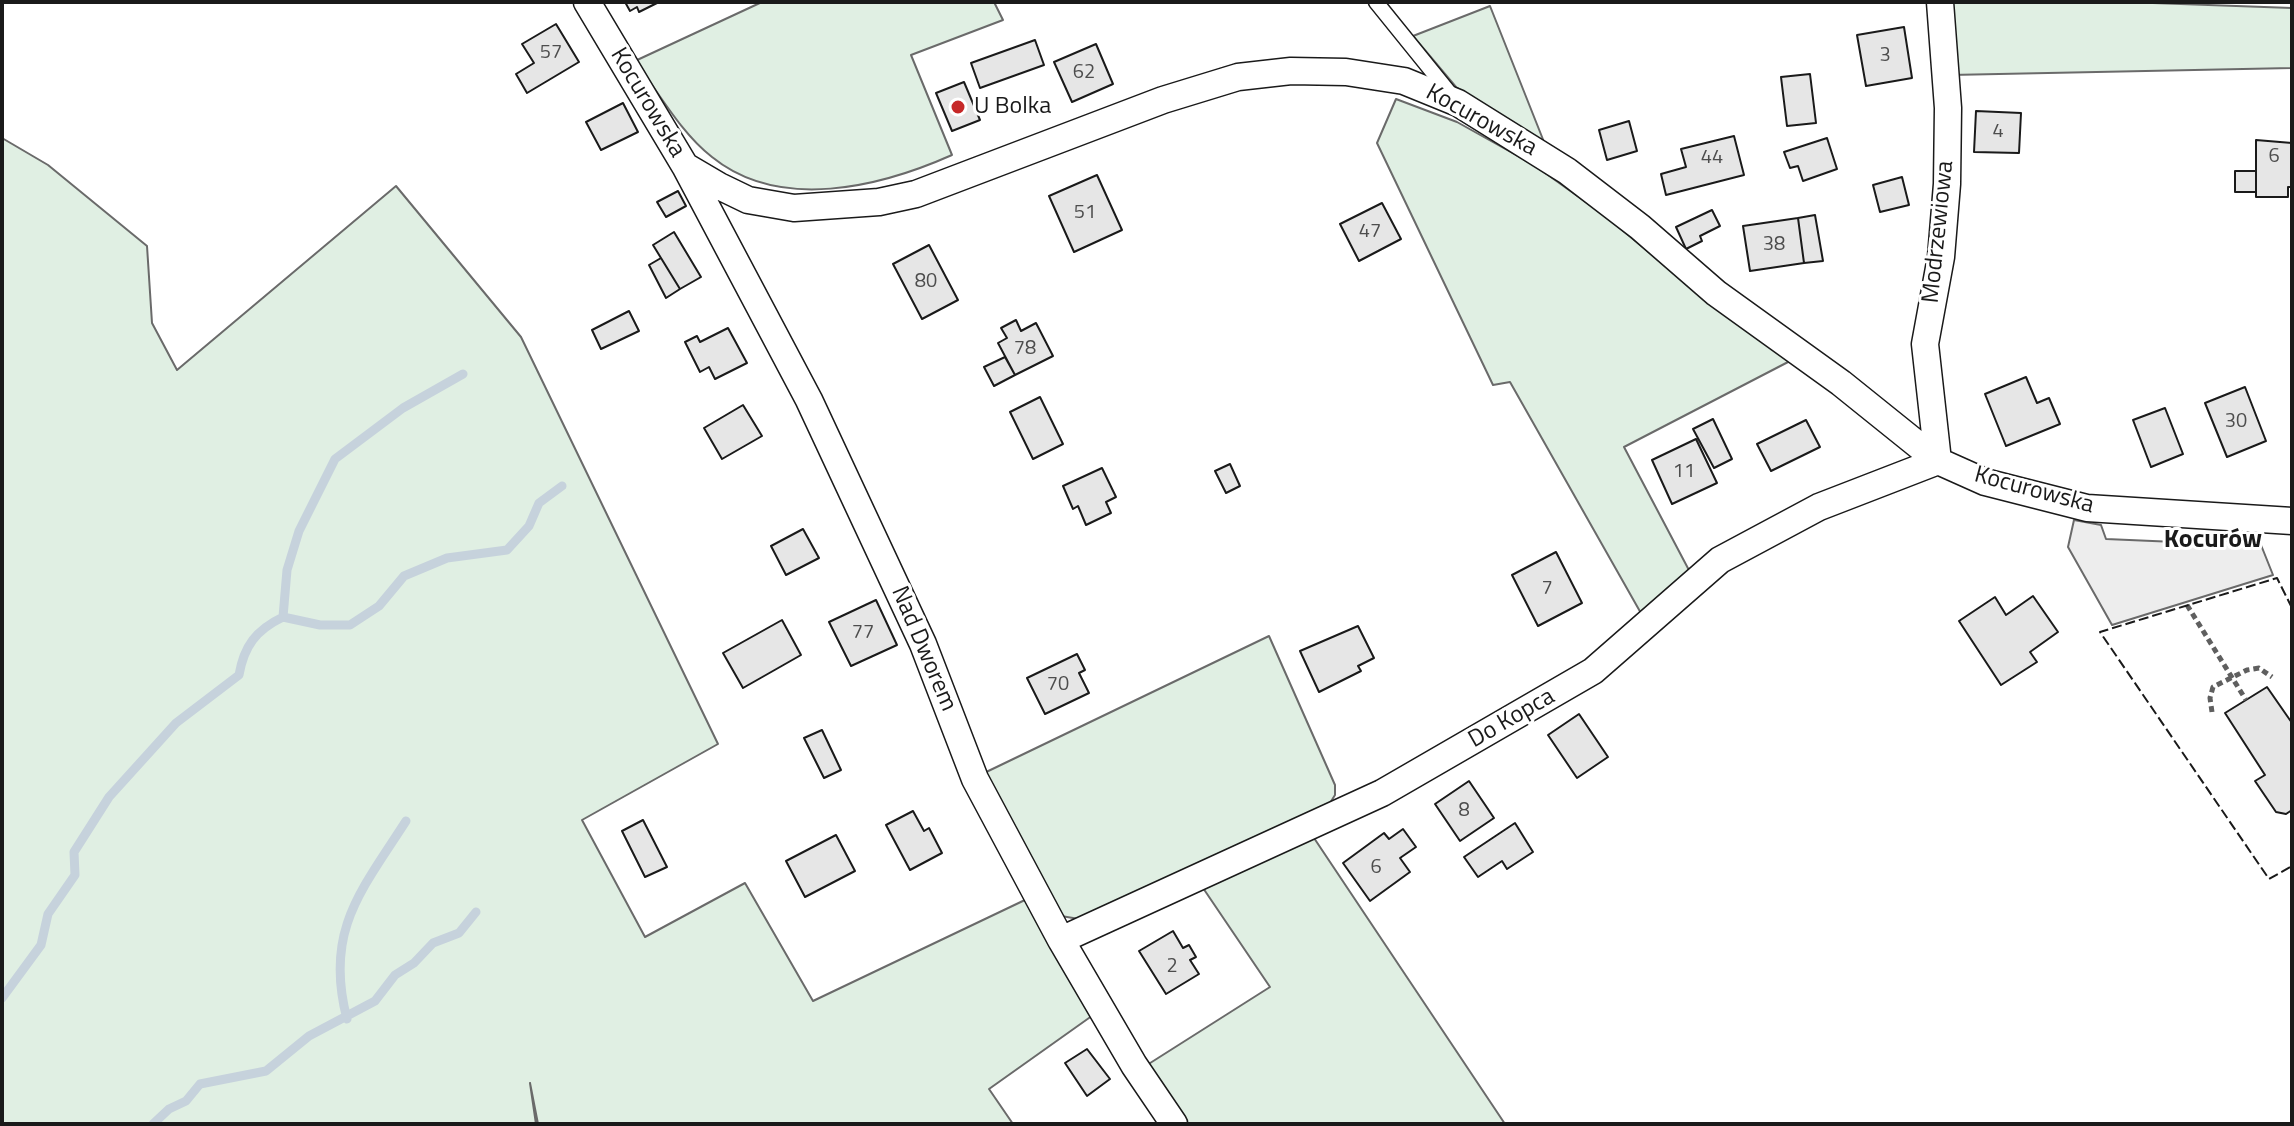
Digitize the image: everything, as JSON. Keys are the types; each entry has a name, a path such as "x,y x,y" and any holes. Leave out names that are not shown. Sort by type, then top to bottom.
{"street":[{"name":"Kocurowska","path":"587,2 685,166 748,200 794,208 836,207 916,194 1163,100 1238,77 1291,71 1346,72 1404,81 1458,103 1567,171 1640,227 1716,293 1841,383 1938,461 1985,482 2087,508 2292,521"},
{"name":"Modrzewiowa","path":"1938,461 1925,344 1941,257 1947,184 1948,108 1940,2"},
{"name":"Nad Dworem","path":"685,166 809,400 923,644 975,779 1061,940 1134,1065 1174,1124"},
{"name":"Do Kopca","path":"1061,940 1382,793 1593,671 1720,560 1819,507 1938,461"}],"lane":[{"path":"1376,2 1458,103"}],"path":[{"path":"2187,605 2246,700"},
{"path":"2212,712 2210,698 2213,687 2259,668 2272,677"}],"green space":[{"path":"762,2 994,2 1003,20 911,55 952,155 894,177 830,189 799,189 768,184 739,174 712,157 680,125 635,61"},
{"path":"1944,2 2125,2 2292,8 2292,68 1950,75"},
{"path":"1490,6 1546,147 1456,87 1413,36"},
{"path":"1396,99 1457,122 1534,165 1604,215 1709,302 1790,361 1624,447 1691,574 1642,615 1510,382 1493,385 1377,143"},
{"path":"2,138 48,165 147,246 152,323 177,370 396,186 521,337 718,744 582,820 645,937 745,883 813,1001 1027,899 1096,1013 989,1089 1013,1124 538,1124 530,1083 536,1124 2,1124"},
{"path":"1269,636 1335,785 1335,795 1330,803 1085,920 1061,916 980,775"},
{"path":"1312,835 1505,1124 1186,1124 1147,1065 1270,987 1201,885"}],"shaded area":[{"path":"2241,517 2255,530 2273,575 2112,625 2068,547 2074,520 2101,525 2106,539 2222,544 2230,538"}],"building":[{"path":"625,2 659,2 639,12 637,7 630,11"},
{"path":"556,24 579,62 527,93 516,74 534,63 522,44"},
{"path":"1904,27 1912,78 1866,86 1857,35"},
{"path":"1035,40 1044,65 980,88 971,63"},
{"path":"1096,44 1113,84 1072,102 1054,62"},
{"path":"1810,74 1816,123 1787,126 1781,77"},
{"name":"U Bolka","path":"964,82 980,120 952,131 936,93"},
{"path":"623,103 638,132 601,150 586,122"},
{"path":"1976,111 2021,113 2019,153 1974,152"},
{"path":"1629,121 1637,151 1607,160 1599,130"},
{"path":"1734,136 1744,175 1666,195 1661,174 1686,167 1681,149"},
{"path":"1827,138 1837,169 1803,181 1798,166 1790,168 1784,152"},
{"path":"2256,140 2292,143 2292,187 2288,187 2288,197 2256,197"},
{"path":"2235,171 2256,171 2256,192 2235,192"},
{"path":"1097,175 1122,230 1074,252 1049,196"},
{"path":"1902,177 1909,205 1880,212 1873,185"},
{"path":"678,191 686,206 666,217 657,202"},
{"path":"1382,203 1401,239 1359,261 1340,224"},
{"path":"1712,210 1720,226 1700,236 1702,241 1686,249 1676,227"},
{"path":"1815,215 1823,261 1804,263 1798,218"},
{"path":"1798,218 1804,263 1750,271 1743,226"},
{"path":"674,232 701,277 680,289 653,245"},
{"path":"929,245 958,300 922,319 893,264"},
{"path":"661,258 680,289 666,298 649,265"},
{"path":"629,311 639,331 601,349 592,330"},
{"path":"1016,320 1021,331 1036,323 1053,356 1015,375 998,343 1007,338 1001,328"},
{"path":"728,328 747,363 715,379 709,367 700,372 685,342 697,336 700,342"},
{"path":"1005,357 1015,375 994,386 984,367"},
{"path":"2026,377 2037,403 2049,398 2060,424 2006,446 1985,394"},
{"path":"2245,387 2266,441 2227,457 2205,403"},
{"path":"1040,397 1063,444 1033,459 1010,412"},
{"path":"743,405 762,436 722,459 704,428"},
{"path":"2165,408 2183,454 2151,467 2133,420"},
{"path":"1713,419 1732,459 1714,468 1693,429"},
{"path":"1806,420 1820,447 1771,471 1757,444"},
{"path":"1696,439 1717,483 1672,504 1652,460"},
{"path":"1230,464 1240,486 1226,493 1215,471"},
{"path":"1102,468 1116,497 1106,502 1111,513 1086,525 1078,506 1073,509 1063,486"},
{"path":"803,529 819,558 786,575 771,546"},
{"path":"1556,552 1582,603 1538,626 1512,575"},
{"path":"2033,596 2058,632 2030,652 2037,662 2001,685 1959,621 1995,597 2006,615"},
{"path":"876,600 897,645 851,666 829,622"},
{"path":"782,620 801,655 743,688 723,653"},
{"path":"1358,626 1374,658 1358,666 1361,671 1319,692 1300,651"},
{"path":"1077,654 1085,670 1079,673 1089,693 1045,714 1027,678"},
{"path":"2267,687 2292,723 2292,810 2286,814 2276,812 2255,781 2265,775 2225,713"},
{"path":"1579,714 1608,757 1577,778 1548,735"},
{"path":"822,730 841,770 824,778 804,738"},
{"path":"1469,781 1494,818 1460,841 1435,804"},
{"path":"913,811 924,831 929,828 942,853 910,870 886,825"},
{"path":"643,820 667,867 645,877 622,831"},
{"path":"1515,823 1533,852 1507,869 1502,861 1478,877 1464,857"},
{"path":"1403,829 1416,847 1400,858 1410,872 1370,901 1343,863 1384,833 1389,839"},
{"path":"836,835 855,871 805,897 786,861"},
{"path":"1173,931 1183,948 1189,945 1196,957 1190,960 1199,974 1166,994 1139,951"},
{"path":"1087,1049 1110,1079 1087,1096 1065,1063"}],"waterway":[{"path":"283,617 287,570 299,531 335,459 403,408 463,374"},
{"path":"2,998 41,945 48,914 75,875 74,852 109,797 176,723 239,675 248,647 265,627 283,617 320,625 350,625 379,606 404,576 447,558 507,550 529,526 539,503 562,486"},
{"path":"347,1019 340,961 344,936 361,891 406,821"},
{"path":"153,1124 169,1109 186,1101 200,1084 266,1071 309,1036 375,1001 395,975 414,963 433,943 459,933 476,912"}],"fence":[{"path":"2292,608 2277,578 2100,632 2269,879 2292,866"}],"place":[{"name":"U Bolka","path":"958,107"}],"district":[{"name":"Kocurów","path":"2213,541"}]}
